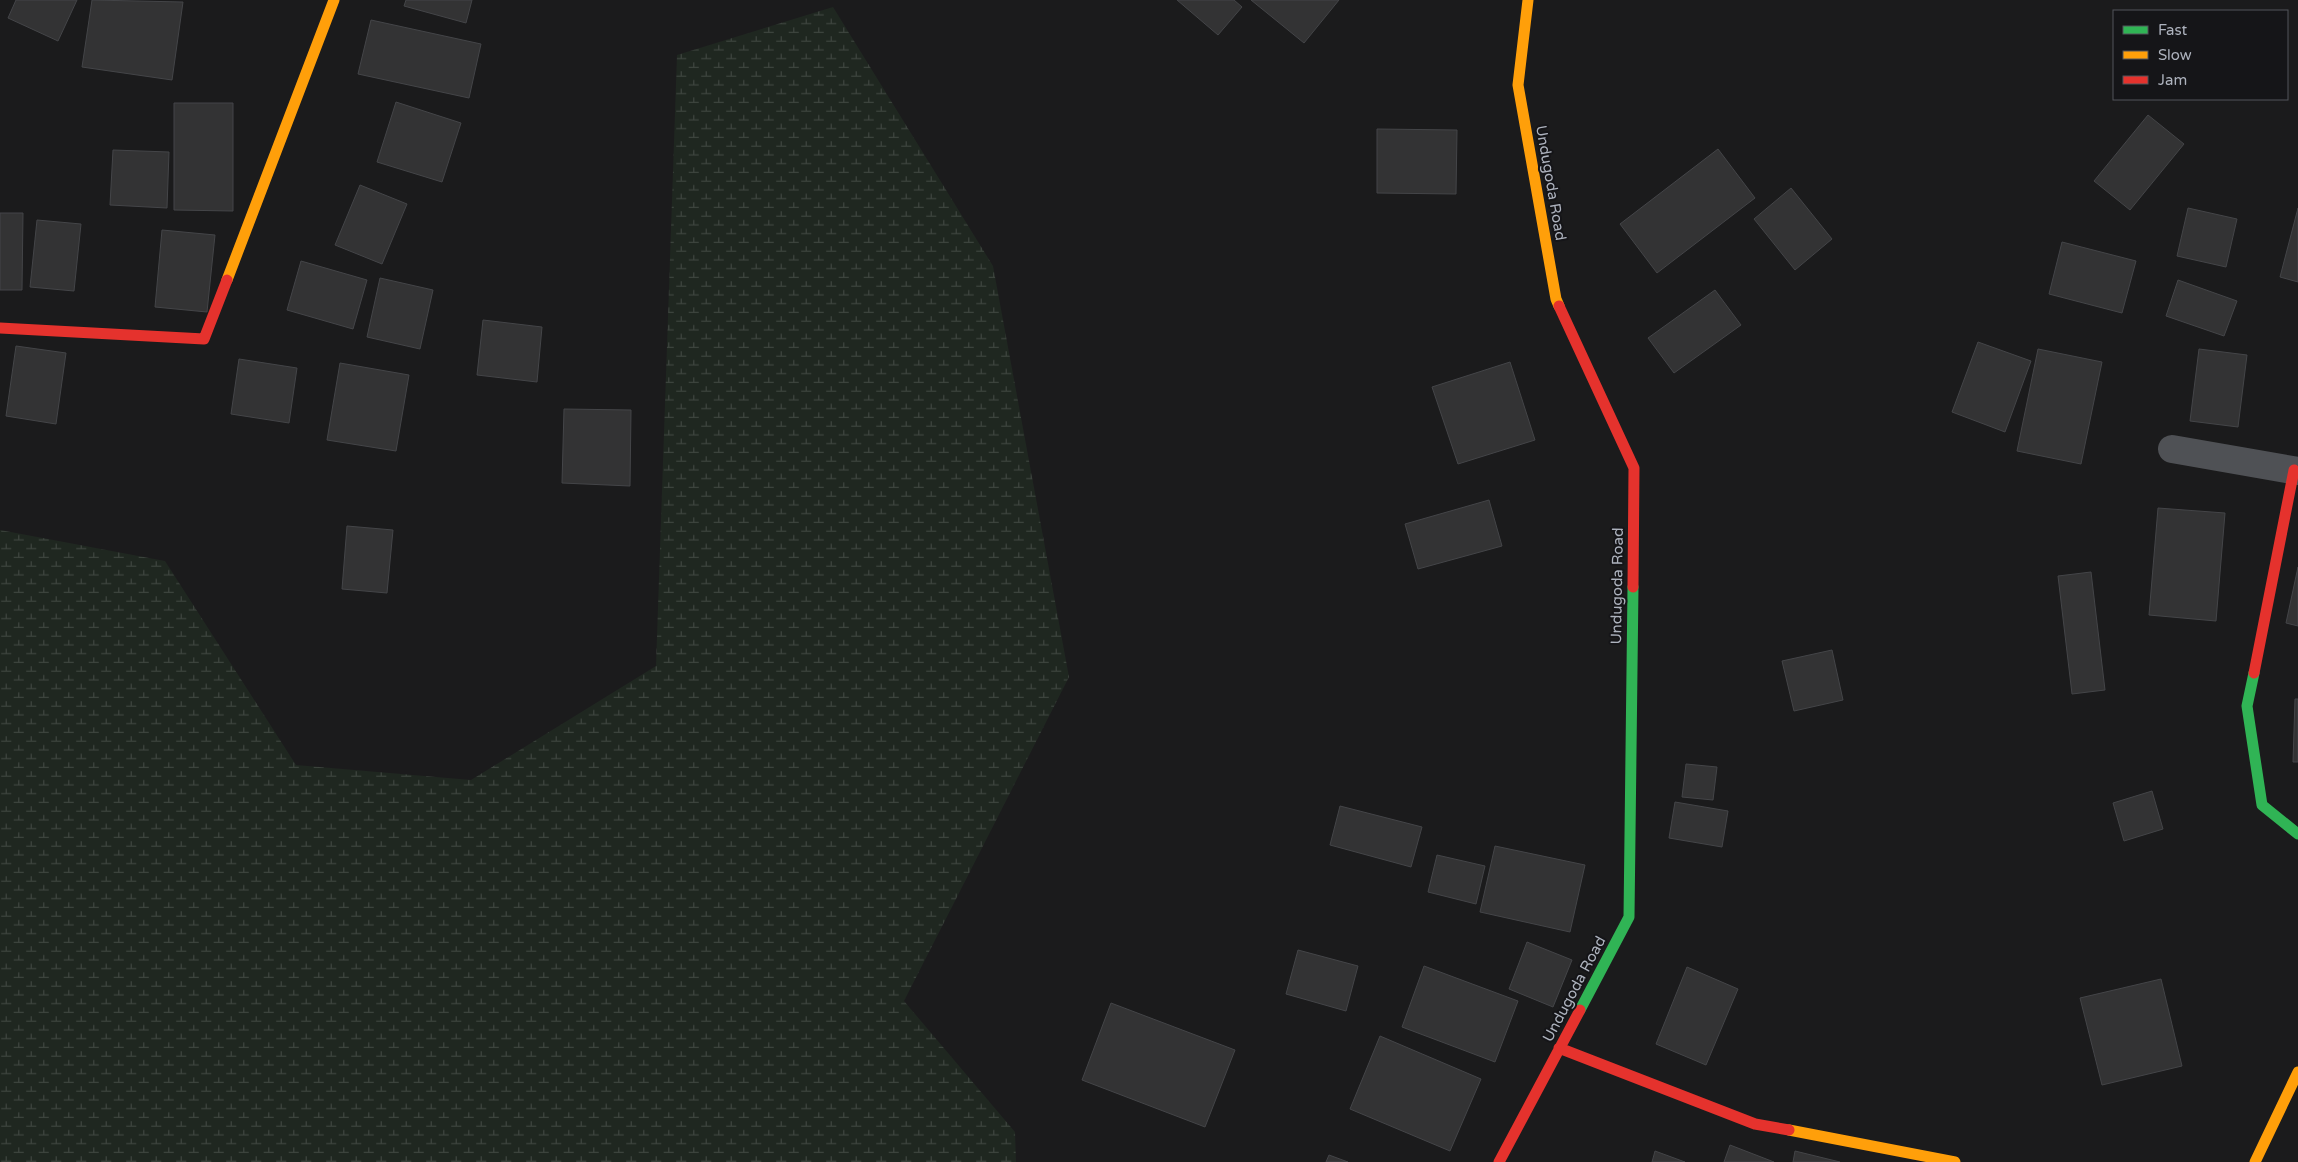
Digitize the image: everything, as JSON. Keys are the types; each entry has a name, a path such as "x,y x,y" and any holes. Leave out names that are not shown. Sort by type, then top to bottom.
{"street":[{"path":"0,328 204,339 334,0"},
{"name":"Undugoda Road","path":"1499,1162 1629,917 1634,468 1556,299 1518,86 1528,0"},
{"path":"2172,449 2296,470 2247,706 2262,805 2298,834"},
{"path":"1559,1048 1755,1124 1955,1162"},
{"path":"2255,1162 2298,1072"}],"green space":[{"path":"833,7 993,266 1069,677 904,1001 1015,1132 1016,1162 0,1162 0,530 165,561 296,765 471,780 656,666 677,55"}],"building":[{"path":"16,0 77,0 58,41 8,18"},
{"path":"92,0 183,2 172,80 82,67"},
{"path":"406,0 472,0 466,23 404,6"},
{"path":"1177,0 1234,0 1242,7 1218,35"},
{"path":"1251,0 1339,0 1304,43"},
{"path":"371,20 481,44 469,98 358,74"},
{"path":"396,102 461,123 442,182 377,162"},
{"path":"174,103 233,103 233,211 174,210"},
{"path":"2148,115 2184,144 2130,210 2094,181"},
{"path":"1377,129 1457,130 1456,194 1377,193"},
{"path":"1718,149 1755,198 1657,273 1620,224"},
{"path":"113,150 169,152 167,208 110,205"},
{"path":"360,185 407,204 382,264 335,245"},
{"path":"1791,188 1832,239 1795,270 1754,219"},
{"path":"2188,208 2237,219 2226,267 2177,256"},
{"path":"2298,208 2298,282 2280,277"},
{"path":"0,213 23,213 22,290 0,290"},
{"path":"37,220 81,224 74,291 30,287"},
{"path":"162,230 215,235 207,312 155,307"},
{"path":"2062,242 2136,261 2122,313 2049,294"},
{"path":"301,261 367,280 353,329 287,310"},
{"path":"380,278 433,290 420,349 367,337"},
{"path":"2178,280 2237,301 2224,336 2166,316"},
{"path":"1715,290 1741,325 1674,373 1648,338"},
{"path":"483,320 542,327 537,382 477,375"},
{"path":"1978,342 2031,361 2005,432 1952,412"},
{"path":"16,346 66,353 56,424 6,416"},
{"path":"2038,349 2102,362 2081,464 2017,451"},
{"path":"2199,349 2247,355 2238,427 2190,421"},
{"path":"239,359 297,368 289,423 231,414"},
{"path":"1510,362 1535,440 1458,464 1432,387"},
{"path":"340,363 409,375 396,451 327,440"},
{"path":"564,409 631,410 630,486 562,483"},
{"path":"1489,500 1502,546 1418,569 1405,524"},
{"path":"2158,508 2225,513 2216,621 2149,615"},
{"path":"347,526 393,530 387,593 342,589"},
{"path":"2298,567 2298,626 2286,623"},
{"path":"2091,572 2105,690 2072,694 2058,576"},
{"path":"1832,650 1843,700 1794,711 1782,661"},
{"path":"2295,699 2298,699 2298,762 2293,762"},
{"path":"1686,764 1717,767 1713,800 1682,797"},
{"path":"2152,791 2163,829 2124,841 2113,803"},
{"path":"1675,802 1728,811 1722,847 1669,838"},
{"path":"1340,806 1422,827 1411,867 1330,845"},
{"path":"1495,846 1585,865 1570,932 1480,912"},
{"path":"1437,855 1485,866 1476,904 1428,892"},
{"path":"1527,942 1572,960 1553,1007 1509,989"},
{"path":"1298,950 1358,966 1346,1011 1286,994"},
{"path":"1424,966 1518,1001 1495,1062 1402,1027"},
{"path":"1687,967 1738,989 1706,1065 1656,1044"},
{"path":"2161,979 2182,1066 2102,1085 2080,998"},
{"path":"1111,1003 1235,1050 1205,1127 1082,1080"},
{"path":"1380,1036 1481,1079 1450,1151 1350,1109"},
{"path":"1730,1145 1774,1162 1724,1162"},
{"path":"1655,1151 1685,1162 1652,1162"},
{"path":"1795,1151 1840,1162 1793,1162"},
{"path":"1329,1155 1348,1162 1326,1162"}],"traffic: fast":[{"path":"1580,1010 1629,917 1633,587"},
{"path":"2254,673 2247,706 2262,805 2298,834"}],"traffic: slow":[{"path":"227,280 334,0"},
{"path":"1528,0 1518,85 1556,299 1559,306"},
{"path":"2255,1162 2298,1072"},
{"path":"1789,1130 1955,1162"}],"traffic: jam":[{"path":"0,328 204,339 227,280"},
{"path":"1559,306 1634,468 1633,587"},
{"path":"2254,673 2294,470"},
{"path":"1499,1162 1580,1010"},
{"path":"1559,1048 1755,1124 1789,1130"}]}
